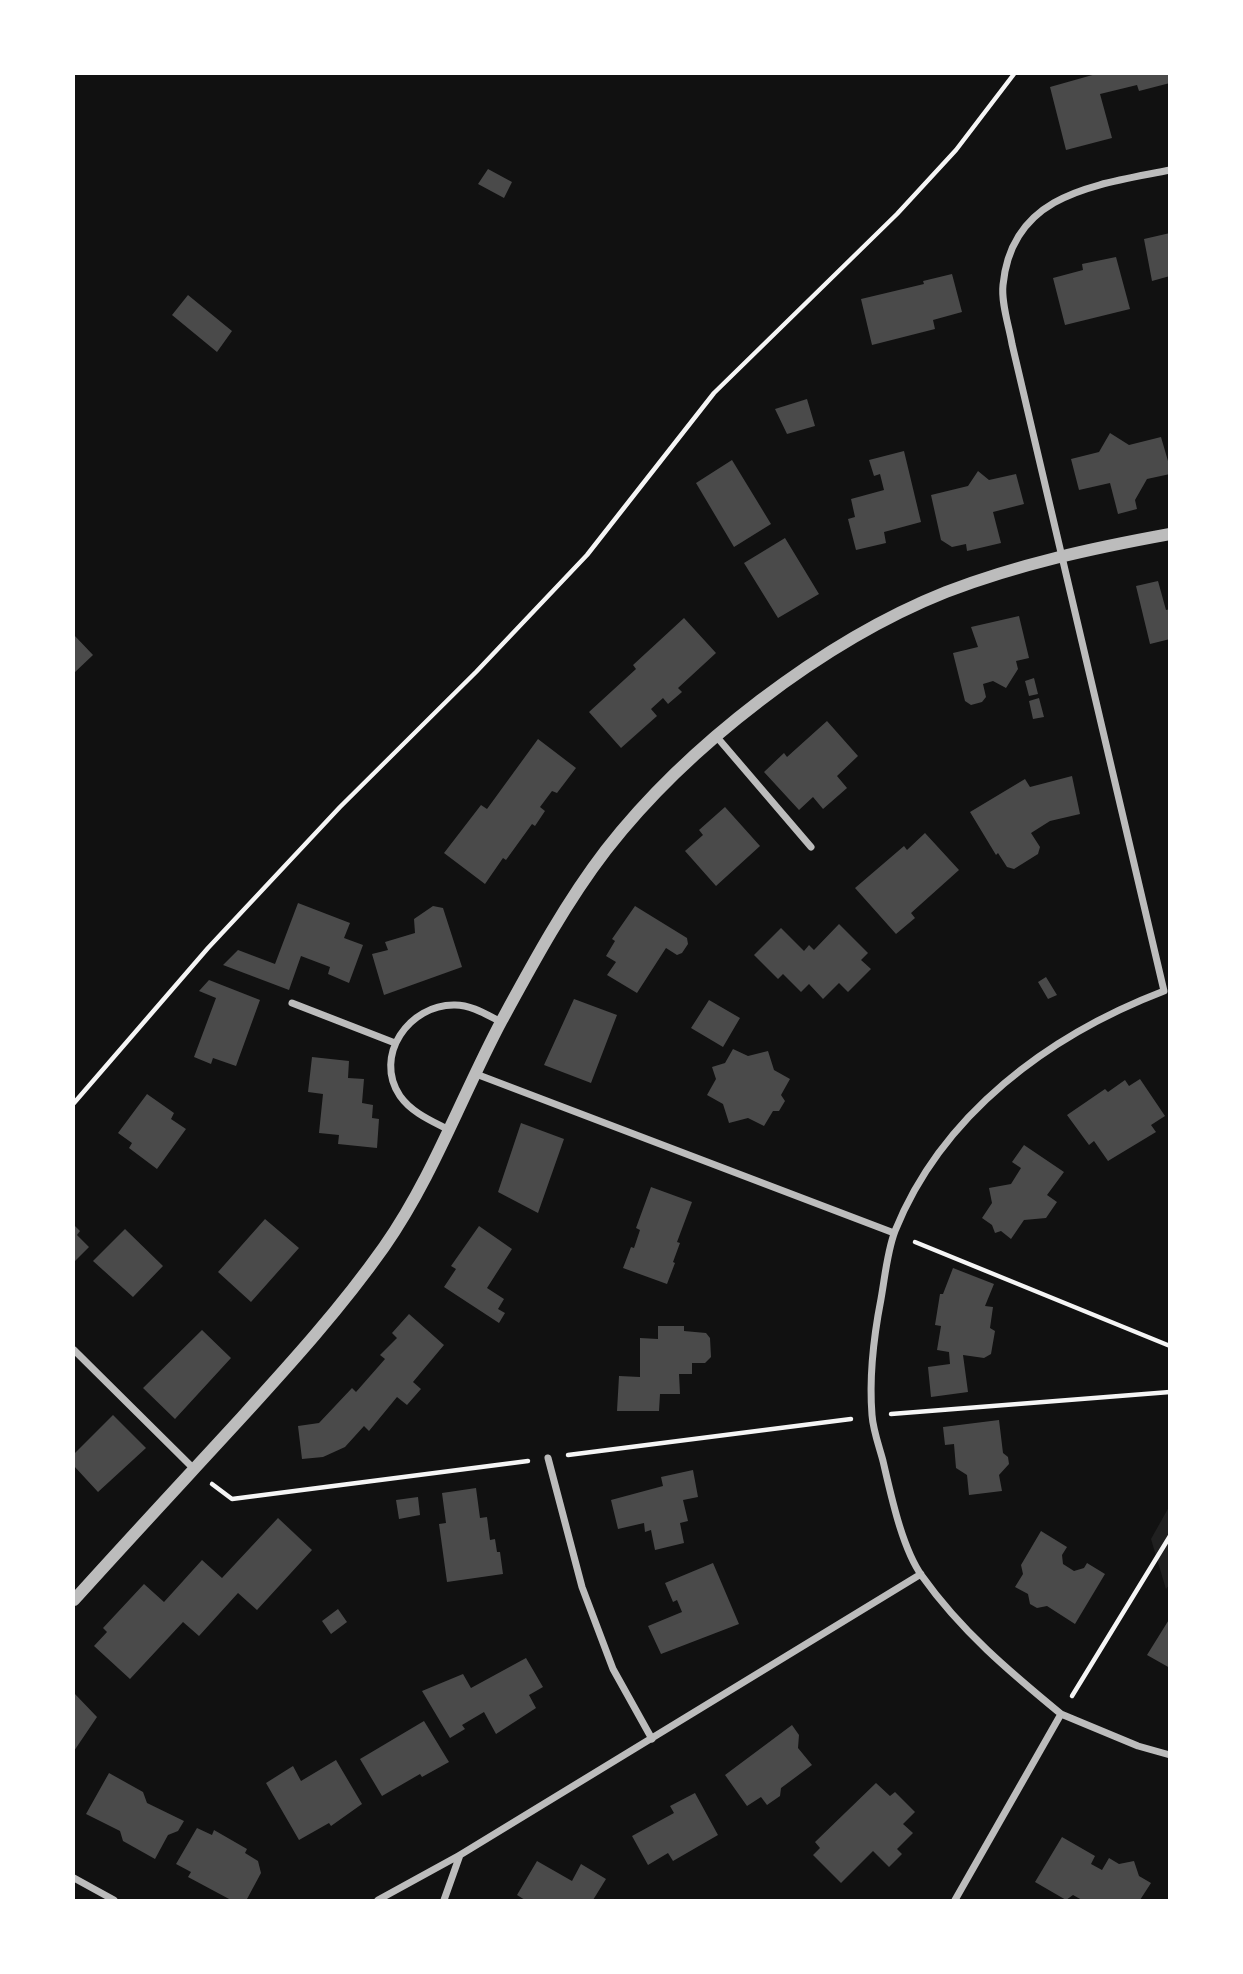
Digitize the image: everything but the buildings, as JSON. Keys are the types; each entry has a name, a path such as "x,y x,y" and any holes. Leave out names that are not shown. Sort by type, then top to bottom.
{"street":[{"path":"1170,170 1093,186 1060,197 1029,220 1013,246 1003,286 1010,332 1167,991 1121,1007 1055,1044 1009,1078 966,1119 923,1175 894,1233 876,1325 872,1416 891,1496 920,1574 985,1652 1061,1714 1138,1746 1170,1755"},
{"path":"74,1600 322,1329 387,1244 449,1130 501,1022 557,924 605,851 655,794 716,736 792,680 878,624 944,593 1063,554 1170,534"},
{"path":"716,736 811,847"},
{"path":"292,1003 395,1043"},
{"path":"449,1130 415,1111 401,1097 392,1072 395,1043 416,1015 434,1008 456,1005 479,1010 501,1022"},
{"path":"476,1073 894,1233"},
{"path":"74,1350 194,1469"},
{"path":"548,1458 582,1587 613,1669 652,1739"},
{"path":"378,1900 460,1855 920,1574"},
{"path":"955,1900 1061,1714"},
{"path":"444,1900 460,1855"},
{"path":"74,1878 114,1900"}],"path":[{"path":"74,1103 208,948 340,807 476,672 587,555 714,394 897,214 956,150 1014,74"},
{"path":"894,1233 1170,1346"},
{"path":"194,1469 232,1499 872,1416 1170,1392"},
{"path":"1061,1714 1170,1536"}],"shaded area":[{"path":"1169,1507 1170,1584 1166,1589 1151,1539"}]}
